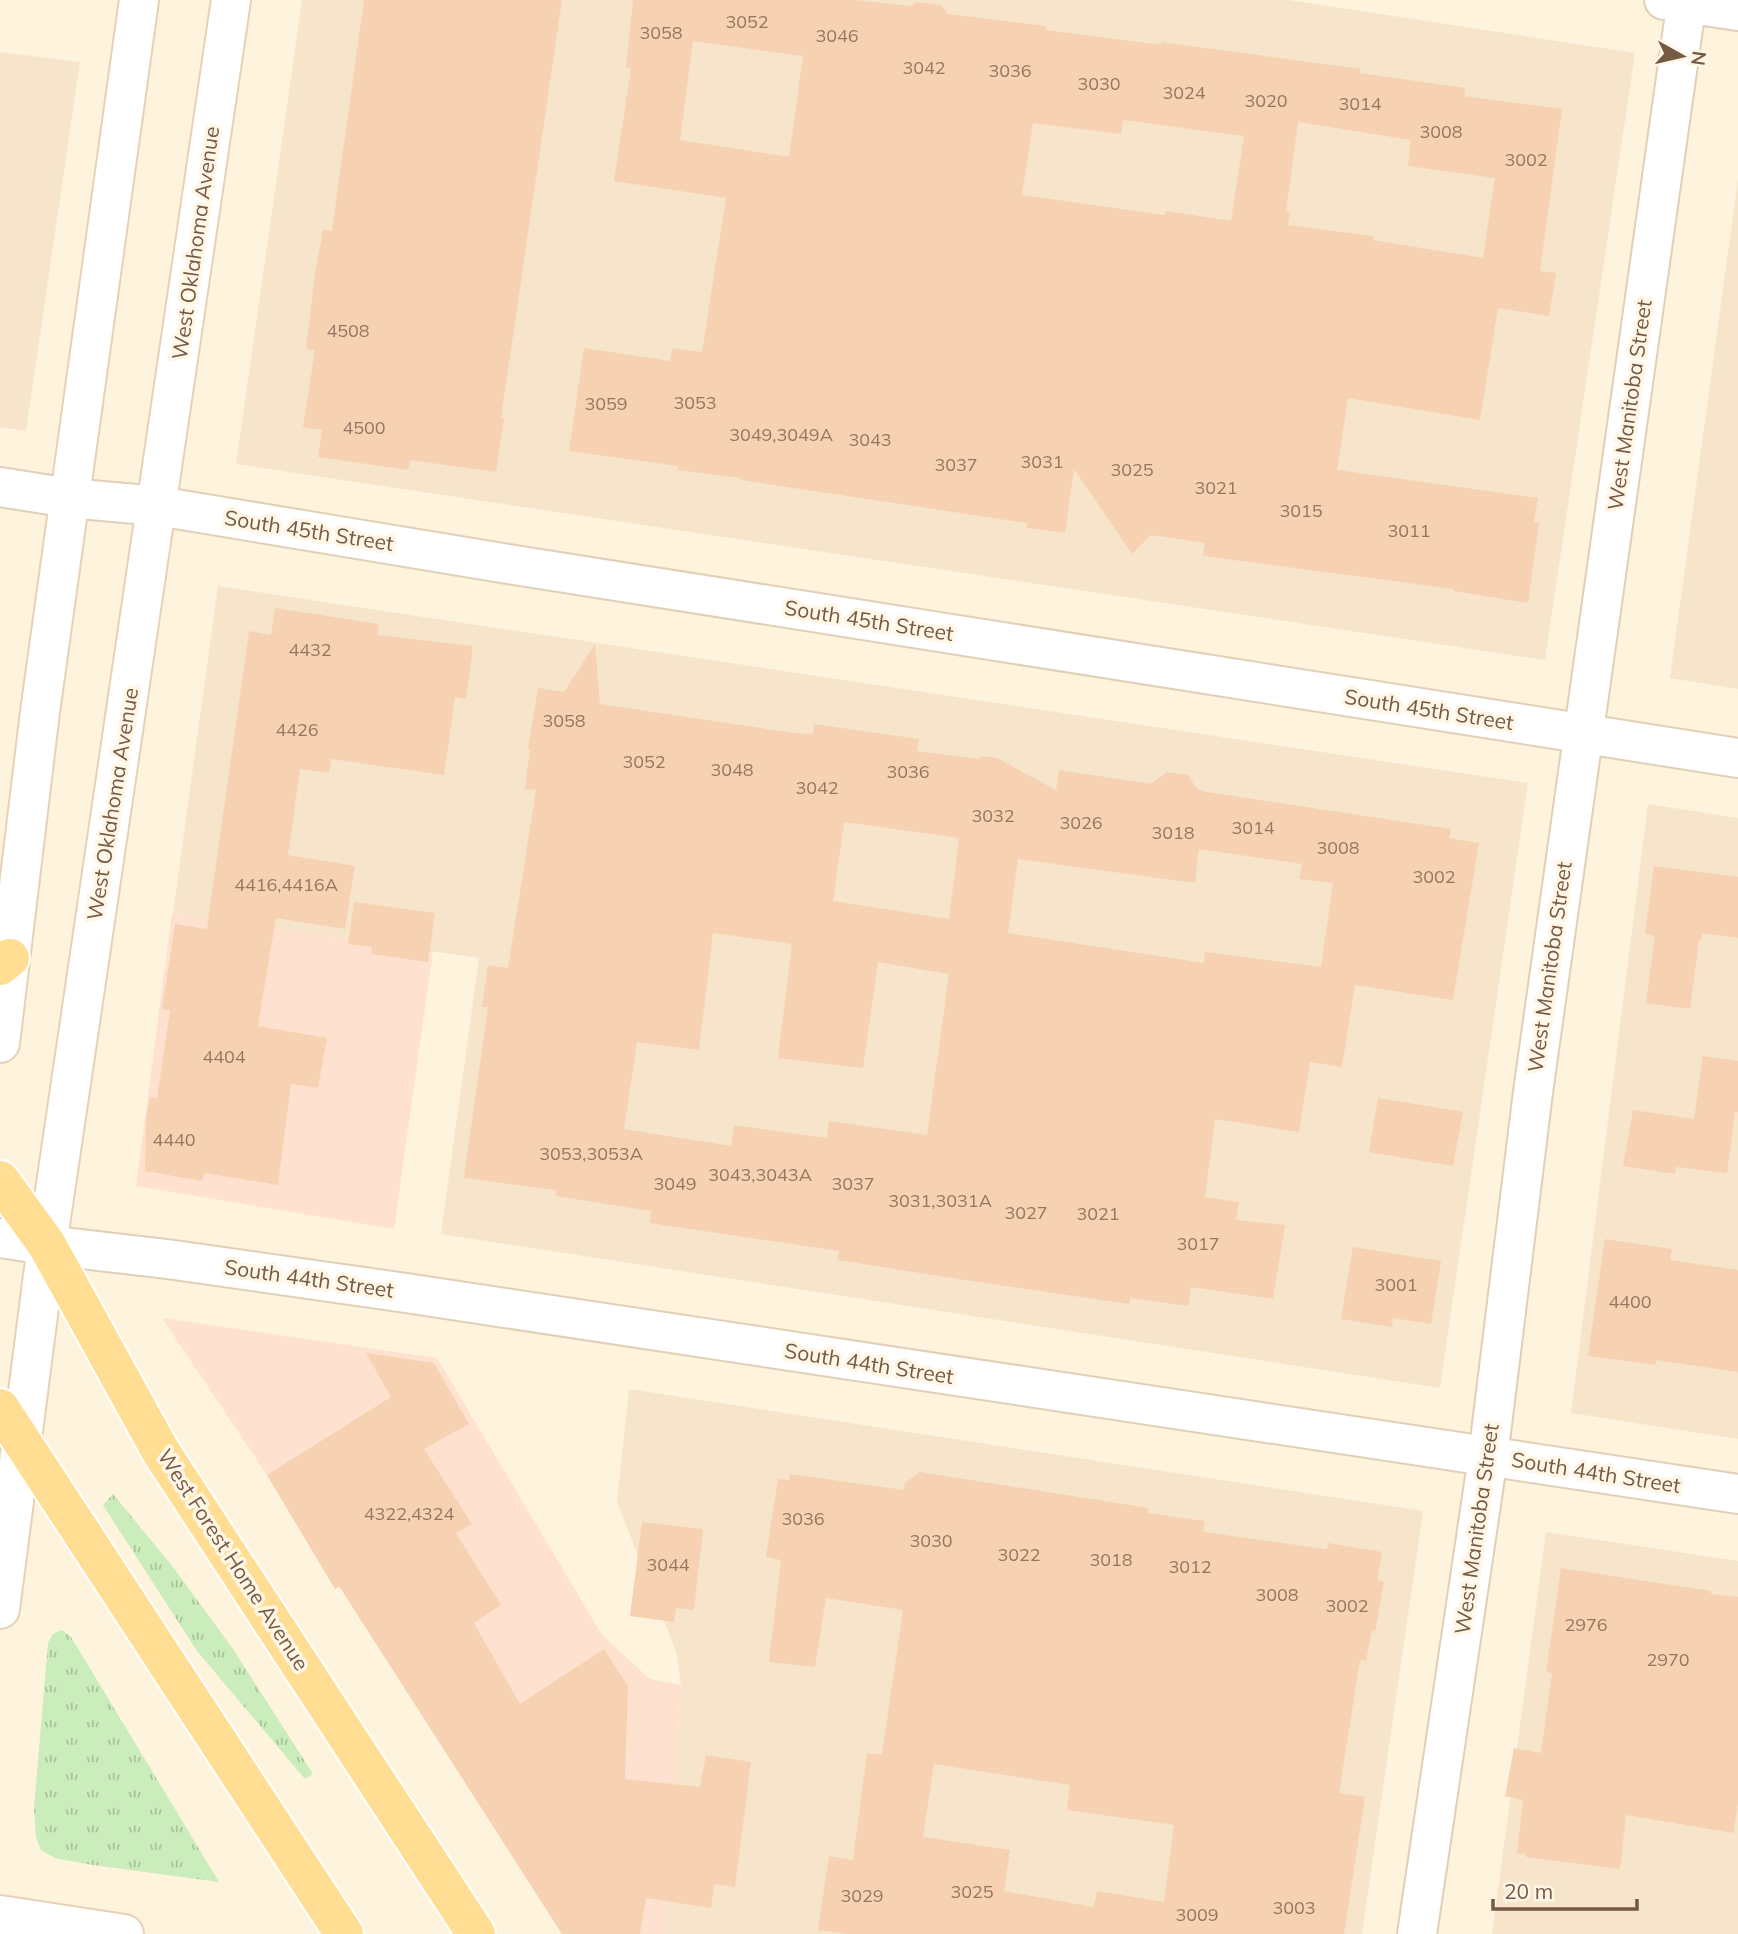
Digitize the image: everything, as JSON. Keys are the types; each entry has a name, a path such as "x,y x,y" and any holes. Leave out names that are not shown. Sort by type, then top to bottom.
{"main road":[{"name":"West Forest Home Avenue","path":"0,1180 47,1245 161,1452 477,1934"},
{"path":"0,1408 344,1934"}],"street":[{"path":"0,1043 5,962 139,0"},
{"name":"West Oklahoma Avenue","path":"0,1609 47,1245 231,0"},
{"path":"1679,1 1738,11"},
{"name":"West Manitoba Street","path":"1417,1934 1488,1457 1533,1091 1584,734 1679,1"},
{"name":"South 45th Street","path":"0,487 69,498 158,506 1738,758"},
{"name":"South 44th Street","path":"0,1238 406,1293 1738,1494"},
{"path":"0,1915 124,1934"}],"shaded area":[{"path":"302,0 1289,0 1635,53 1545,660 236,464"},
{"path":"0,52 80,62 26,431 0,427"},
{"path":"1738,179 1738,689 1670,678"},
{"path":"218,586 1528,783 1440,1388 441,1234 479,958 173,913"},
{"path":"1648,804 1738,818 1738,1439 1571,1413"},
{"path":"172,913 433,951 394,1229 136,1186"},
{"path":"162,1318 437,1358 602,1635 650,1679 681,1685 666,1934 562,1934 340,1587 335,1589 267,1475"},
{"path":"629,1389 1423,1511 1362,1934 666,1934 681,1685 676,1651 617,1502"},
{"path":"1546,1532 1738,1561 1738,1934 1492,1934"}],"green space":[{"path":"113,1494 173,1567 233,1649 313,1774 305,1779 197,1651 103,1505"},
{"path":"62,1630 71,1637 219,1882 86,1864 55,1858 41,1850 36,1838 34,1809 48,1643 53,1634"}],"building":[{"path":"364,0 562,0 501,418 504,418 496,472 410,460 408,470 318,457 322,430 303,427 315,350 306,349 315,274 323,230 332,231"},
{"path":"633,0 855,0 910,6 916,2 941,5 948,14 1046,26 1046,30 1161,45 1161,42 1361,69 1360,73 1465,88 1464,96 1562,109 1540,271 1556,273 1549,316 1498,308 1480,420 1348,398 1337,470 1538,498 1534,522 1539,523 1528,603 1454,589 1203,556 1205,543 1151,535 1132,554 1074,469 1065,533 1027,528 1027,523 677,470 678,466 569,451 584,348 670,361 672,348 702,352 726,198 614,181 631,68 626,67","holes":["693,41 803,56 789,157 680,140","1123,120 1244,136 1231,221 1166,211 1165,215 1022,195 1033,123 1121,134","1298,122 1411,140 1408,166 1495,178 1483,258 1373,240 1373,236 1288,225 1290,212 1286,212"]},
{"path":"275,608 379,624 377,635 473,646 466,699 455,697 444,775 331,759 329,773 300,769 288,855 355,866 345,929 276,918 258,1026 327,1038 318,1088 291,1084 278,1185 204,1173 202,1181 145,1171 146,1118 150,1097 157,1098 170,1010 162,1009 175,924 207,929 249,631 271,635"},
{"path":"595,644 600,704 794,733 813,734 814,724 919,739 917,751 978,759 983,756 997,758 1056,790 1059,770 1151,784 1167,772 1188,775 1197,789 1207,792 1451,829 1449,838 1479,843 1453,1000 1355,985 1342,1067 1310,1062 1299,1132 1215,1119 1205,1197 1239,1202 1236,1220 1285,1225 1273,1299 1191,1287 1188,1306 1130,1298 1129,1304 958,1279 838,1260 839,1251 650,1223 651,1211 555,1196 556,1190 464,1178 488,1007 482,1007 488,965 508,968 536,790 525,789 528,749 538,688 564,692","holes":["844,822 959,838 949,919 833,901","1199,849 1302,864 1299,879 1333,883 1321,967 1205,952 1204,963 1008,933 1018,859 1195,883","713,933 792,944 778,1058 863,1068 878,962 949,974 927,1135 829,1121 827,1138 734,1125 731,1146 624,1129 637,1042 699,1050"]},
{"path":"1654,866 1738,877 1738,938 1702,933 1690,1009 1646,1003 1655,936 1645,934"},
{"path":"354,902 435,913 428,962 371,954 372,947 348,944"},
{"path":"1703,1056 1738,1061 1738,1112 1735,1112 1727,1173 1676,1167 1675,1174 1623,1166 1633,1110 1694,1119"},
{"path":"1378,1098 1463,1112 1453,1166 1369,1152"},
{"path":"1605,1239 1672,1249 1670,1260 1738,1270 1738,1372 1656,1360 1656,1365 1588,1356"},
{"path":"1353,1247 1441,1261 1431,1324 1393,1318 1392,1327 1341,1319"},
{"path":"366,1353 434,1363 469,1424 424,1449 472,1524 456,1533 501,1605 474,1623 520,1704 604,1649 628,1686 625,1779 700,1787 706,1755 751,1762 735,1887 714,1884 711,1908 646,1898 640,1934 562,1934 339,1586 335,1589 267,1475 391,1397"},
{"path":"920,1472 1149,1508 1148,1513 1205,1521 1203,1532 1325,1549 1328,1543 1382,1552 1377,1580 1384,1582 1375,1631 1372,1630 1366,1661 1360,1660 1339,1793 1365,1797 1344,1934 848,1934 818,1930 829,1856 853,1860 867,1753 882,1755 903,1610 826,1598 815,1667 769,1662 781,1560 766,1557 778,1479 789,1480 790,1474 904,1490 905,1483","holes":["934,1764 1070,1785 1067,1810 1174,1825 1164,1902 1097,1891 1094,1907 1004,1891 1010,1850 923,1837"]},
{"path":"642,1522 703,1529 694,1610 676,1608 674,1622 630,1616"},
{"path":"1561,1568 1738,1597 1738,1803 1733,1833 1626,1815 1620,1869 1526,1857 1526,1854 1517,1853 1523,1800 1505,1796 1514,1748 1541,1753 1552,1673 1546,1672"}]}
